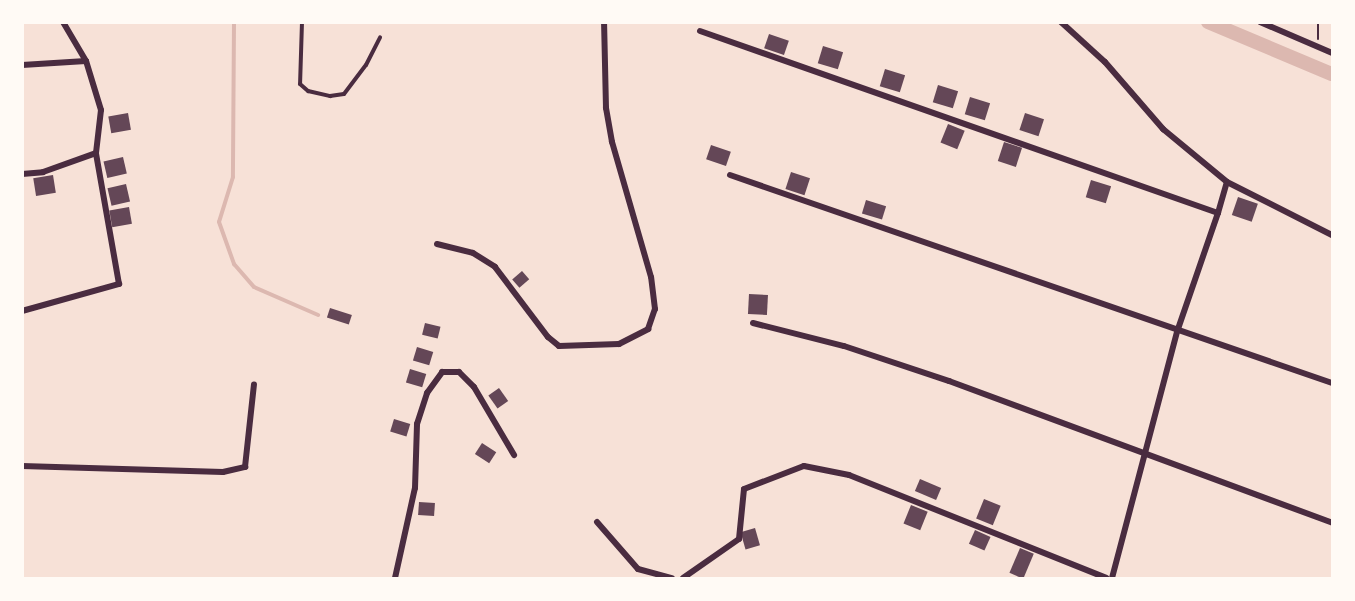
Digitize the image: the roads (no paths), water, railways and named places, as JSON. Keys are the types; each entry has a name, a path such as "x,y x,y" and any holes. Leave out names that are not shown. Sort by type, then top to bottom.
{"street":[{"path":"22,311 119,284 96,153 102,110 86,61 63,22"},
{"path":"437,244 473,253 495,267 548,337 559,346 619,344 648,329 655,309 651,277 612,142 606,108 604,22"},
{"path":"1061,22 1105,62 1163,129 1227,182 1332,235"},
{"path":"1260,22 1319,44 1332,53"},
{"path":"700,31 1218,213"},
{"path":"22,65 86,61"},
{"path":"22,174 43,172 96,153"},
{"path":"730,175 1332,383"},
{"path":"1112,579 1143,453 1178,329 1227,182"},
{"path":"753,323 854,349 1332,523"},
{"path":"395,579 415,488 417,424 427,393 442,372 459,372 474,387 514,455"},
{"path":"22,466 223,472 245,467 254,384"},
{"path":"683,579 739,539 744,489 804,466 849,475 1106,579"},
{"path":"597,522 638,568 672,579"}],"lane":[{"path":"302,22 300,84 308,91 330,96 344,94 366,65 380,37"}],"waterway":[{"path":"234,22 233,177 219,222 234,264 254,287 318,315"},
{"path":"1208,22 1332,74"}]}
